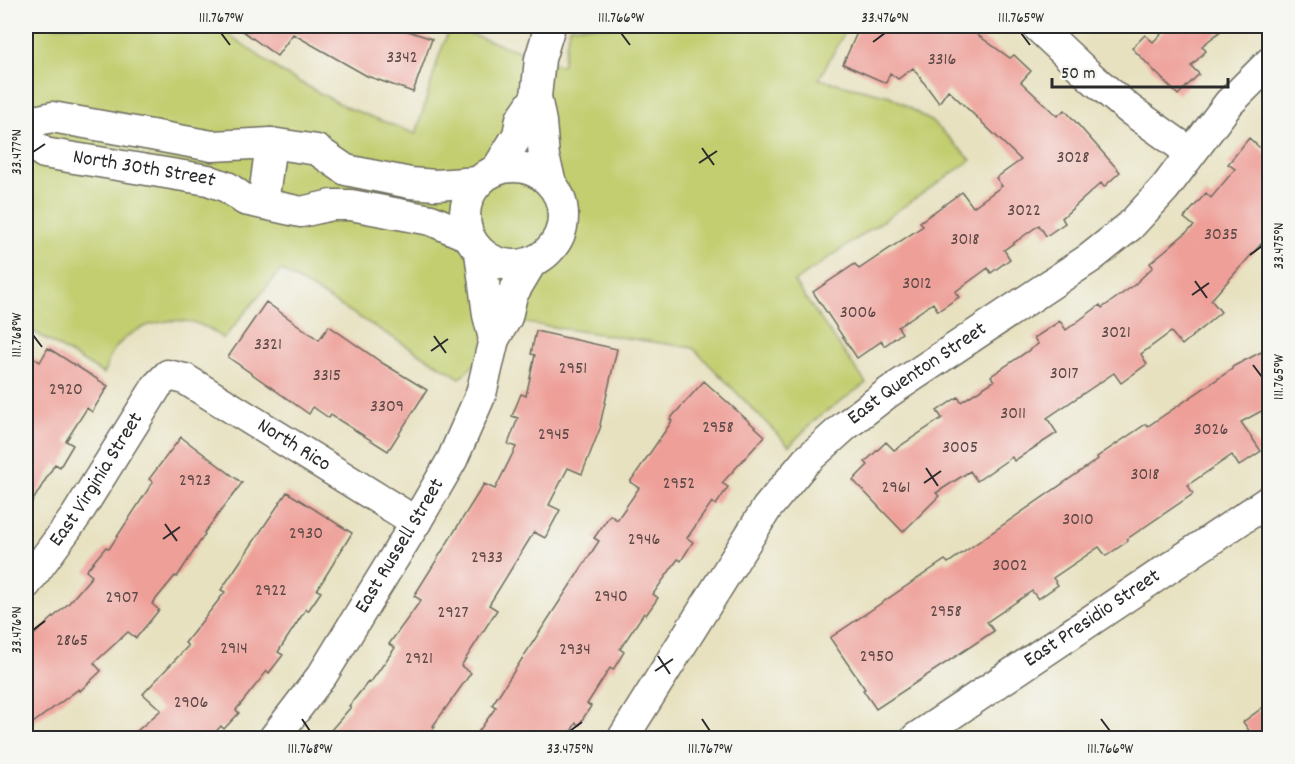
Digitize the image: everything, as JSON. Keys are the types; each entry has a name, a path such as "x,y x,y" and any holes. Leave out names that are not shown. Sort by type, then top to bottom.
{"street":[{"path":"550,26 540,59 536,97 544,157 551,183"},
{"path":"1037,26 1129,109 1191,153"},
{"name":"East Quenton Street","path":"623,738 766,508 806,461 845,426 890,392 1090,258 1130,226 1165,188 1229,103 1269,62"},
{"path":"488,176 512,166 526,168 540,174 551,183 560,196 563,212 562,228 555,243 545,255 531,263 517,266 504,265 491,260 474,244 465,222 465,208 469,194 488,176 518,135 521,119 536,97"},
{"name":"North 30th Street","path":"26,123 52,117 212,146 271,142 317,150 346,170 410,183 436,185 488,176"},
{"name":"North 30th Street","path":"26,139 44,153 208,180 227,188 245,200 301,212 332,205 351,205 431,219 474,244"},
{"path":"263,204 271,142"},
{"name":"East Russell Street","path":"474,244 494,339"},
{"name":"East Russell Street","path":"274,738 324,674 452,460 481,394 494,339 507,317 512,295 531,263"},
{"name":"North Rico","path":"168,375 184,379 416,522"},
{"name":"East Virginia Street","path":"26,584 76,516 157,386 168,375"},
{"name":"East Presidio Street","path":"916,738 1269,500"}],"green space":[{"path":"26,26 217,26 283,73 314,90 346,107 416,134 450,27 562,66 570,26 848,26 819,79 890,96 934,123 971,160 794,282 866,383 817,418 789,446 693,348 519,322 460,378 281,270 223,339 208,328 196,323 169,321 156,323 131,334 120,343 111,355 104,374 26,327"}],"building":[{"path":"236,26 393,26 432,39 413,92 367,76 293,34 277,56"},
{"path":"860,26 965,26 1010,58 1014,55 1031,71 1021,82 1057,116 1065,110 1120,172 1104,187 1101,183 1062,218 1065,223 1046,236 1039,225 1004,250 1010,259 991,273 988,268 955,292 959,297 938,311 933,303 898,327 902,333 884,346 882,341 857,358 813,292 855,264 859,269 923,226 920,222 962,192 973,207 1002,186 996,178 1021,160 948,90 939,103 913,68 898,79 890,73 886,83 843,64"},
{"path":"1169,26 1227,26 1202,46 1206,51 1191,66 1199,74 1178,95 1132,48 1145,35 1153,42"},
{"path":"1249,138 1269,156 1269,235 1211,300 1221,312 1182,345 1171,332 1141,354 1147,364 1121,383 1114,373 1047,418 1057,433 1014,461 1012,457 977,481 970,471 936,493 939,496 903,532 853,480 868,465 865,462 886,442 894,450 942,418 937,411 958,397 961,402 994,381 991,376 1038,344 1034,338 1060,321 1066,330 1100,305 1102,308 1133,286 1153,267 1150,263 1194,226 1184,218 1206,193 1211,198 1235,169 1228,164"},
{"path":"266,302 319,340 329,326 427,390 388,451 331,415 329,418 313,407 309,414 228,357"},
{"path":"536,331 617,349 601,426 582,474 568,468 549,505 560,510 545,538 534,532 489,605 497,610 461,666 471,673 426,738 324,738 351,707 349,706 368,682 370,683 395,648 389,644 421,600 414,596 484,484 495,489 516,447 508,444 518,418 512,416 521,394 526,396 535,355 531,354"},
{"path":"48,348 108,386 92,412 87,408 66,441 73,445 60,467 55,464 26,512 26,353 40,362"},
{"path":"1269,348 1269,407 1241,422 1261,451 1239,466 1232,455 1188,485 1193,494 1127,539 1128,541 1106,556 1099,547 1053,578 1058,585 1038,599 1032,591 987,622 994,631 876,709 830,638 945,560 948,563 1098,459 1097,457 1146,424 1148,426 1232,367"},
{"path":"704,381 765,436 722,483 728,487 716,505 712,502 687,538 693,542 681,561 678,559 653,594 658,598 646,615 644,613 620,649 624,652 613,670 610,668 587,704 591,706 579,725 576,723 567,738 474,738 496,707 492,705 599,541 594,538 610,515 617,520 639,488 630,482 672,421 670,419"},
{"path":"181,437 242,483 204,533 177,577 175,576 152,604 159,610 136,638 128,632 94,663 101,671 80,691 79,689 26,728 26,642 69,603 92,576 86,571 106,547 109,549 153,482 149,479"},
{"path":"287,492 352,533 317,590 321,592 308,611 306,609 278,652 283,655 236,710 239,713 224,729 221,726 210,738 129,738 161,710 143,694 188,646 185,643 225,592 221,590"},
{"path":"1269,703 1269,738 1254,738 1243,722"}]}
